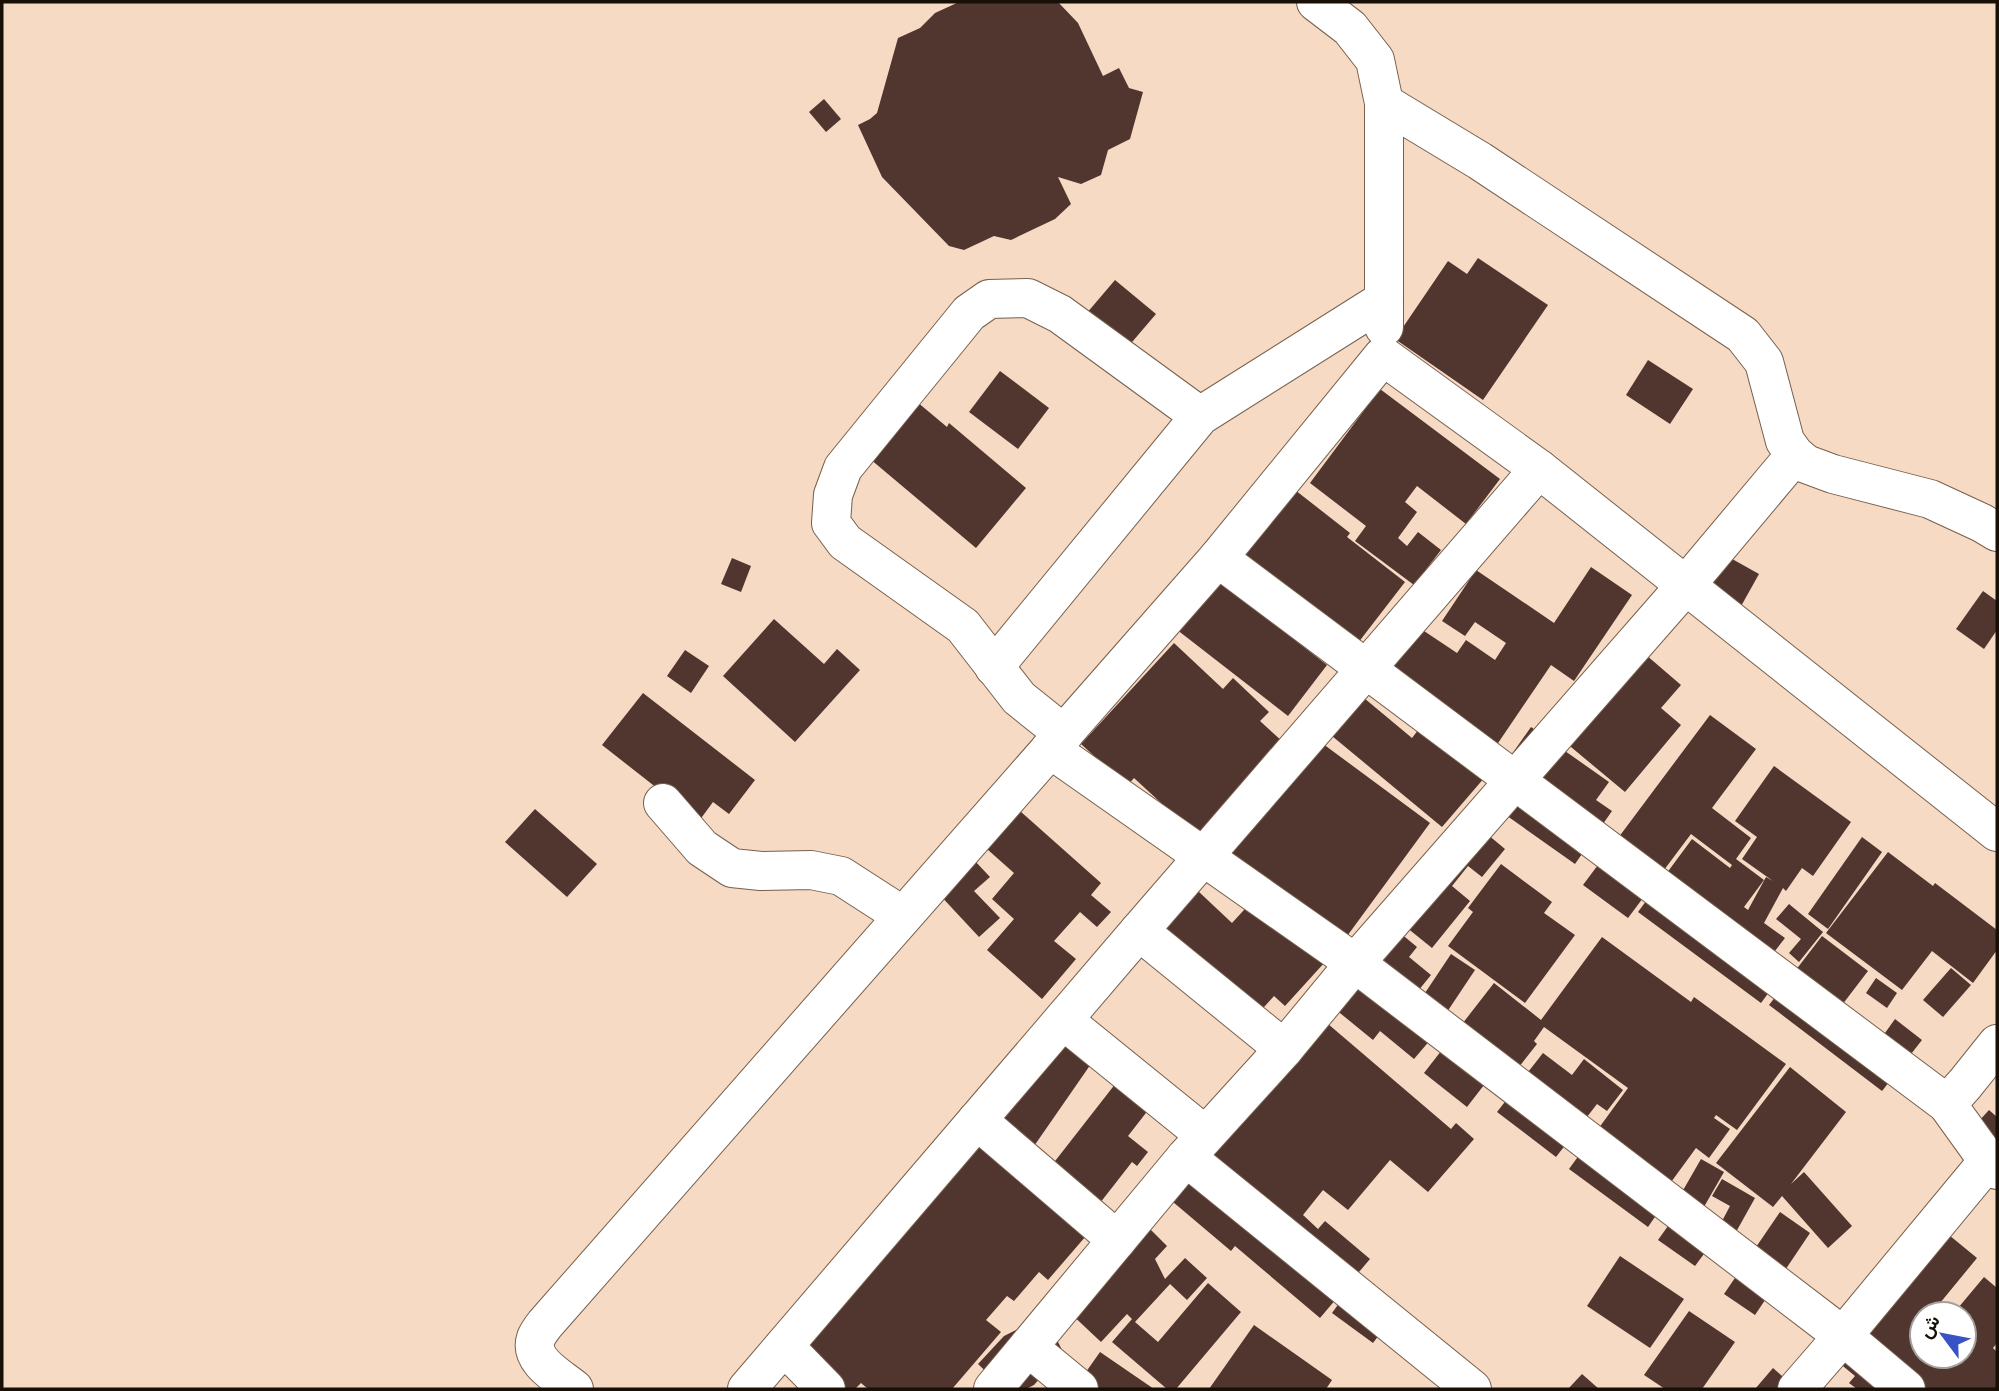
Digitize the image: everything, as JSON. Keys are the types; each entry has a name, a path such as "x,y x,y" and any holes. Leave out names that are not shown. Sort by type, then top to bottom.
{"street":[{"path":"574,1389 541,1362 534,1352 536,1339 545,1324 1218,558 1383,356 1384,103 1375,60 1350,28 1316,2"},
{"path":"1384,103 1480,161 1743,335 1764,362 1785,441 1806,464 1833,474 1930,499 1997,531"},
{"path":"1200,416 1060,314 1028,298 989,299 968,313 844,468 832,495 831,523 845,542 963,626 1019,698 1057,741 1203,857 1355,963 1843,1336 1906,1389"},
{"path":"994,667 1200,416 1384,300"},
{"path":"1383,356 1539,469 1997,832"},
{"path":"993,1389 1195,1146 1284,1049 1355,963 1686,585 1795,455"},
{"path":"747,1389 1539,469"},
{"path":"1218,558 1947,1104 1993,1165 1797,1389"},
{"path":"663,803 702,848 732,868 761,871 811,870 841,876 903,916"},
{"path":"1139,931 1284,1049"},
{"path":"1063,1020 1195,1146 1472,1389"},
{"path":"1947,1104 1997,1045"},
{"path":"977,1120 1117,1240"},
{"path":"784,1346 826,1389"},
{"path":"1028,1347 1079,1389"}],"building":[{"path":"959,2 1058,2 1078,23 1103,76 1119,68 1129,88 1143,92 1130,139 1108,150 1101,175 1081,184 1058,177 1071,204 1055,219 1011,240 994,236 964,250 949,246 882,177 858,125 877,113 898,38 920,28 935,13"},
{"path":"824,99 841,119 826,132 809,112"},
{"path":"1478,258 1548,305 1483,400 1395,339 1448,261 1467,274"},
{"path":"1115,280 1156,314 1115,362 1075,327"},
{"path":"1648,360 1693,389 1670,424 1626,395"},
{"path":"1000,371 1049,408 1018,449 969,412"},
{"path":"1380,389 1500,479 1466,524 1417,486 1405,502 1417,512 1398,538 1407,546 1418,532 1441,550 1414,585 1355,541 1366,526 1310,483"},
{"path":"904,391 947,427 949,423 1026,488 976,548 857,448"},
{"path":"1295,490 1350,533 1347,537 1405,582 1351,652 1241,561"},
{"path":"1725,555 1759,574 1740,608 1706,587"},
{"path":"732,558 751,566 741,592 721,584"},
{"path":"1591,567 1632,595 1574,681 1551,665 1494,749 1386,676 1418,627 1457,653 1466,640 1495,660 1506,643 1475,622 1465,636 1442,621 1476,570 1554,623"},
{"path":"1215,578 1327,665 1288,716 1176,629"},
{"path":"1983,591 1997,601 1997,630 1984,649 1956,629"},
{"path":"774,619 824,664 837,649 860,670 795,742 723,676"},
{"path":"1624,636 1681,685 1661,708 1681,725 1625,792 1547,727"},
{"path":"1174,643 1223,689 1233,678 1269,712 1260,721 1283,742 1197,836 1134,778 1127,786 1081,744"},
{"path":"685,650 709,666 691,693 667,676"},
{"path":"643,693 755,780 729,814 713,802 699,821 602,745"},
{"path":"1358,693 1412,738 1422,725 1485,777 1442,827 1326,731"},
{"path":"1710,715 1756,749 1712,808 1751,838 1736,859 1764,880 1744,907 1748,910 1766,877 1773,881 1742,859 1757,837 1735,821 1774,766 1851,822 1813,876 1802,868 1786,891 1783,888 1764,923 1785,938 1765,964 1781,976 1761,1003 1638,912 1692,839 1730,868 1732,865 1691,834 1628,918 1583,885"},
{"path":"1531,727 1609,782 1596,800 1612,811 1575,864 1486,801 1500,771"},
{"path":"1315,738 1430,823 1342,943 1228,859"},
{"path":"535,809 597,864 567,897 505,842"},
{"path":"1020,811 1101,883 1091,895 1111,912 1097,927 1080,912 1054,941 1076,959 1042,999 987,950 1014,919 992,899 1014,873 987,849"},
{"path":"1463,814 1505,849 1482,877 1468,866 1452,886 1470,901 1432,948 1385,910"},
{"path":"1862,837 1882,852 1828,929 1808,914"},
{"path":"1888,852 1933,886 1935,883 1997,930 1997,950 1973,983 1932,951 1902,990 1826,933"},
{"path":"974,860 990,877 974,891 1000,918 979,937 938,893"},
{"path":"1501,864 1552,902 1544,913 1575,935 1525,1003 1448,946 1473,912 1468,908"},
{"path":"1198,891 1232,923 1254,899 1325,962 1285,1006 1274,996 1254,1018 1160,933"},
{"path":"1789,904 1823,932 1799,962 1789,953 1801,939 1776,919"},
{"path":"1376,913 1417,947 1409,957 1431,975 1405,1007 1437,1032 1414,1059 1380,1031 1373,1040 1313,991"},
{"path":"1822,936 1868,971 1829,1022 1870,1054 1895,1019 1922,1040 1882,1091 1769,1005"},
{"path":"1602,937 1691,1002 1694,997 1786,1064 1737,1130 1716,1115 1714,1118 1730,1129 1709,1158 1696,1148 1655,1204 1661,1208 1648,1227 1569,1169 1628,1088 1544,1027 1534,1041 1537,1044 1497,1095 1484,1085 1467,1107 1424,1073 1494,983 1541,1020"},
{"path":"1451,954 1475,970 1447,1012 1423,996"},
{"path":"1951,968 1971,985 1943,1017 1923,1000"},
{"path":"1876,978 1897,993 1887,1008 1866,993"},
{"path":"1300,1000 1451,1129 1456,1123 1474,1139 1428,1192 1390,1160 1348,1210 1323,1190 1303,1215 1318,1229 1325,1221 1370,1259 1320,1318 1235,1246 1231,1251 1147,1180"},
{"path":"1058,1036 1093,1061 1032,1149 996,1125"},
{"path":"1543,1053 1572,1075 1584,1059 1623,1090 1607,1111 1597,1104 1556,1157 1497,1112"},
{"path":"1790,1067 1846,1112 1791,1184 1804,1172 1852,1226 1828,1248 1782,1196 1773,1207 1716,1163"},
{"path":"1116,1083 1149,1109 1128,1136 1148,1152 1137,1166 1132,1162 1100,1203 1052,1165"},
{"path":"1989,1110 1997,1117 1997,1157 1969,1132"},
{"path":"978,1137 1092,1229 1048,1280 1039,1272 1014,1301 1007,1296 986,1320 1001,1332 952,1389 868,1389 861,1383 855,1389 840,1389 795,1350"},
{"path":"1701,1159 1724,1172 1697,1219 1674,1206"},
{"path":"1722,1179 1755,1198 1736,1232 1721,1223 1730,1206 1712,1196"},
{"path":"1678,1212 1715,1239 1695,1266 1658,1240"},
{"path":"1780,1212 1810,1233 1755,1315 1724,1294"},
{"path":"1921,1212 1977,1258 1942,1300 1908,1300 1908,1370 1978,1370 1978,1300 1965,1300 1984,1277 1997,1288 1997,1343 1993,1348 1997,1352 1997,1389 1857,1389 1849,1383 1855,1376 1815,1343"},
{"path":"1149,1228 1167,1246 1155,1259 1165,1279 1185,1258 1207,1278 1187,1300 1170,1284 1135,1322 1158,1342 1208,1283 1241,1312 1176,1389 1167,1389 1112,1342 1132,1319 1127,1314 1101,1342 1067,1310 1057,1340 1072,1370 1048,1369 1034,1385 1026,1389 1004,1389 978,1364 1004,1336 1020,1328"},
{"path":"1620,1256 1684,1299 1650,1348 1587,1306"},
{"path":"1350,1288 1391,1319 1373,1343 1332,1313"},
{"path":"1689,1311 1735,1342 1702,1389 1665,1389 1644,1375"},
{"path":"1254,1325 1332,1380 1326,1389 1209,1389"},
{"path":"1100,1352 1154,1389 1074,1389"},
{"path":"1773,1368 1797,1389 1755,1389"},
{"path":"1582,1374 1599,1389 1568,1389"}]}
